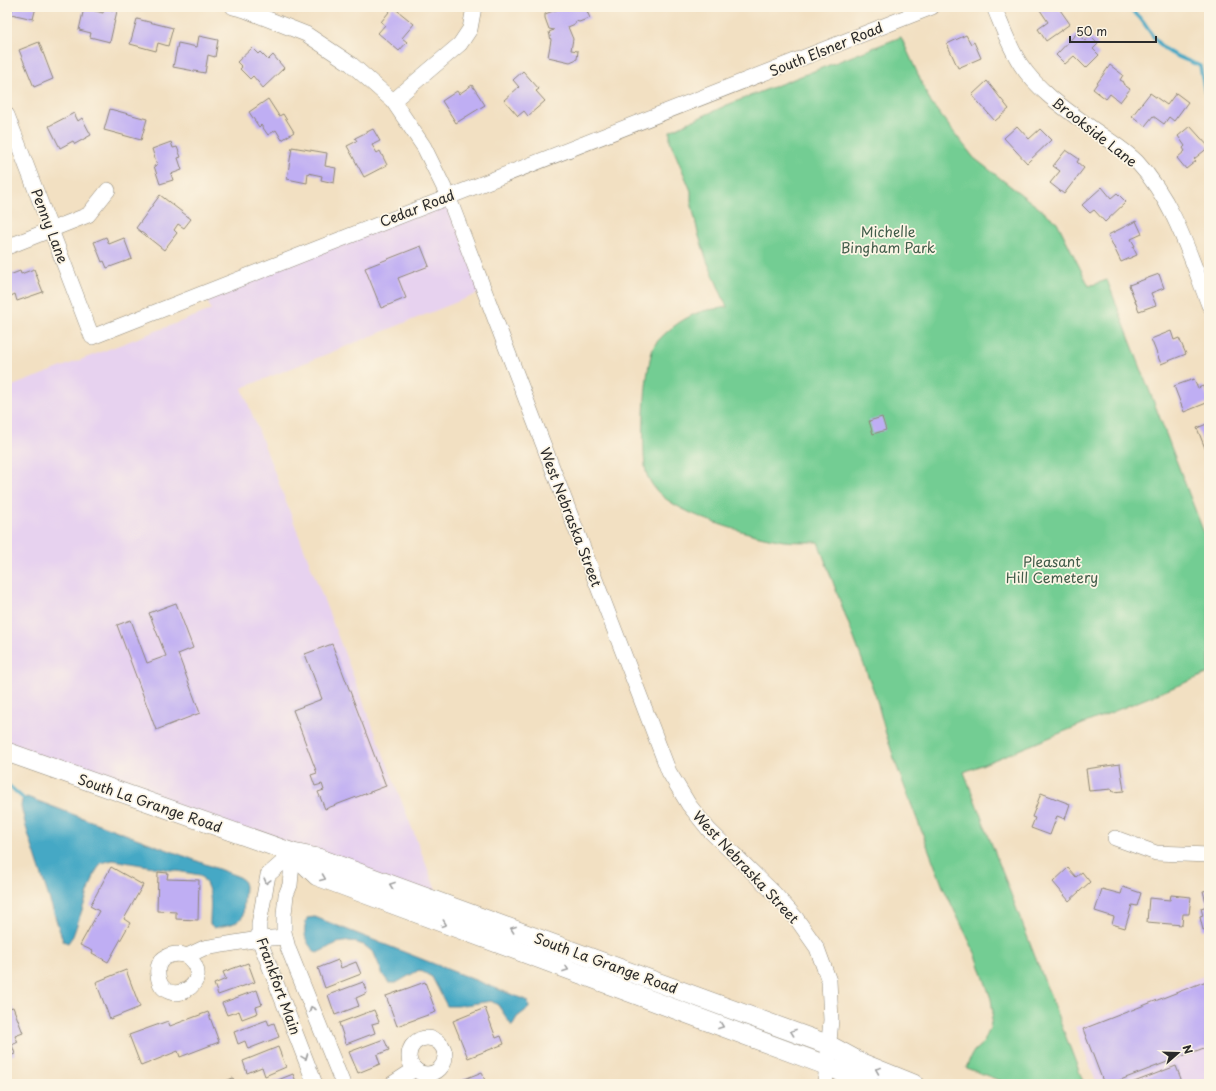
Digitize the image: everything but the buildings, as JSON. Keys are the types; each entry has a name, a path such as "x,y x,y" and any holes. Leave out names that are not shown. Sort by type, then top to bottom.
{"main road":[{"name":"South La Grange Road","path":"7,752 293,853 318,858 829,1045 862,1063 914,1084"},
{"name":"South La Grange Road","path":"293,853 317,876 826,1075 869,1084"}],"street":[{"path":"393,101 460,44 470,29 474,7"},
{"name":"South Elsner Road","path":"743,82 932,7"},
{"name":"Brookside Lane","path":"994,7 1008,40 1021,64 1033,79 1048,95 1135,161 1153,181 1176,219 1209,305"},
{"name":"West Nebraska Street","path":"241,8 306,34 351,64 393,101 424,147 448,196 669,772 689,805 709,830 774,893 796,918 817,948 829,981 831,1020 826,1075"},
{"name":"Cedar Road","path":"92,337 448,196 743,82"},
{"name":"Penny Lane","path":"7,115 92,337"},
{"path":"7,247 88,214 108,190"},
{"path":"1115,838 1156,853 1209,855"},
{"name":"Frankfort Main","path":"293,853 290,885 286,895 284,914 285,937 288,948 343,1084"},
{"name":"Frankfort Main","path":"293,853 268,875 259,924 259,939 315,1084"},
{"path":"188,956 204,948 259,939 285,937"},
{"path":"392,1084 415,1069"}],"shaded area":[{"path":"446,200 482,292 242,388 439,898 7,747 7,388 211,310 205,295"},
{"path":"1209,974 1209,1084 1097,1084 1075,1027"}],"green space":[{"path":"901,37 931,103 974,158 1057,222 1089,286 1107,280 1209,546 1209,673 964,772 1084,1084 1010,1084 966,1068 974,1051 984,1042 990,1028 993,1012 991,999 976,955 943,887 897,767 876,697 818,542 784,541 770,538 735,529 697,516 680,508 656,490 647,475 645,465 644,408 649,367 652,352 656,343 672,328 690,316 703,311 727,307 707,261 698,233 691,201 691,191 670,141 670,131 727,105"}],"water":[{"path":"27,797 237,876 243,880 245,886 243,916 234,923 214,928 210,924 211,904 209,892 200,875 113,860 101,863 95,873 73,936 68,943 63,941 26,827 21,806 22,800"},
{"path":"315,917 528,1001 529,1008 517,1017 512,1026 498,1005 491,1001 458,1006 447,1006 432,977 419,970 396,983 389,983 383,975 374,953 364,945 350,941 337,943 317,953 307,942 305,933 307,918"}],"waterway":[{"path":"1126,7 1138,16 1155,40 1166,50 1178,57 1200,66 1205,93 1209,96"},
{"path":"7,784 24,799"}],"park label":[{"name":"Michelle Bingham Park","path":"888,240"},
{"name":"Pleasant Hill Cemetery","path":"1052,570"}]}
